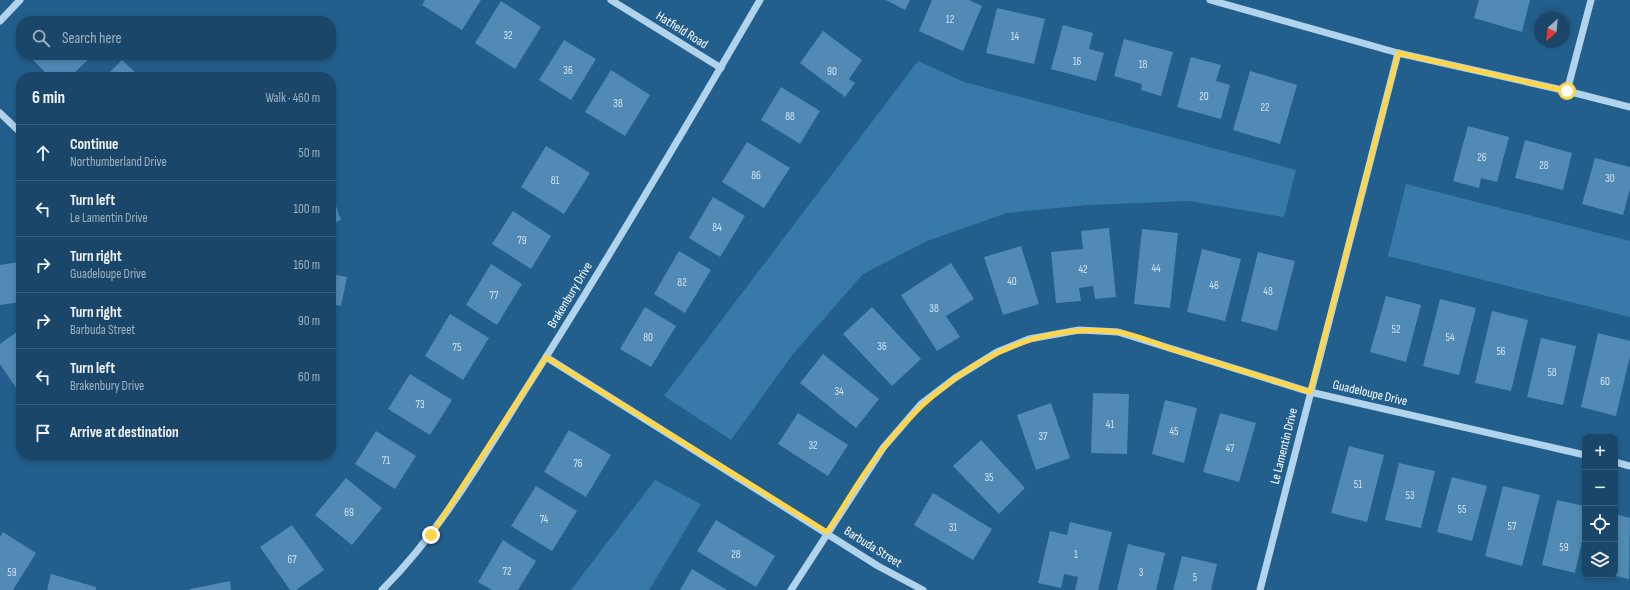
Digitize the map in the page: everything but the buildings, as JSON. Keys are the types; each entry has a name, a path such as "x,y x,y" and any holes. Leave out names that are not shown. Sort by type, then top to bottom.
{"street":[{"path":"0,21 20,0"},
{"name":"Hatfield Road","path":"611,0 721,68"},
{"name":"Brakenbury Drive","path":"382,590 401,571 431,535 546,357 721,68 760,0"},
{"path":"1210,0 1398,53 1567,91 1630,107"},
{"path":"1567,91 1592,0"},
{"name":"Le Lamentin Drive","path":"1260,590 1398,53"},
{"path":"0,113 16,127"},
{"name":"Guadeloupe Drive","path":"791,590 827,532 883,448 921,404 955,378 997,352 1029,339 1079,330 1118,332 1310,392 1582,454"},
{"name":"Barbuda Street","path":"546,357 827,532 878,566 923,590"},
{"path":"1618,463 1630,466"}],"shaded area":[{"path":"918,61 964,82 1296,170 1284,217 1189,201 1088,205 1007,213 927,241 863,274 793,354 731,440 664,396"},
{"path":"1406,184 1630,241 1630,317 1388,256"},
{"path":"655,480 701,504 649,590 571,590"}],"route":[{"path":"431,535 546,357 827,532 883,448 921,404 955,378 997,352 1029,339 1079,330 1118,332 1310,392 1398,53 1567,91"}]}
